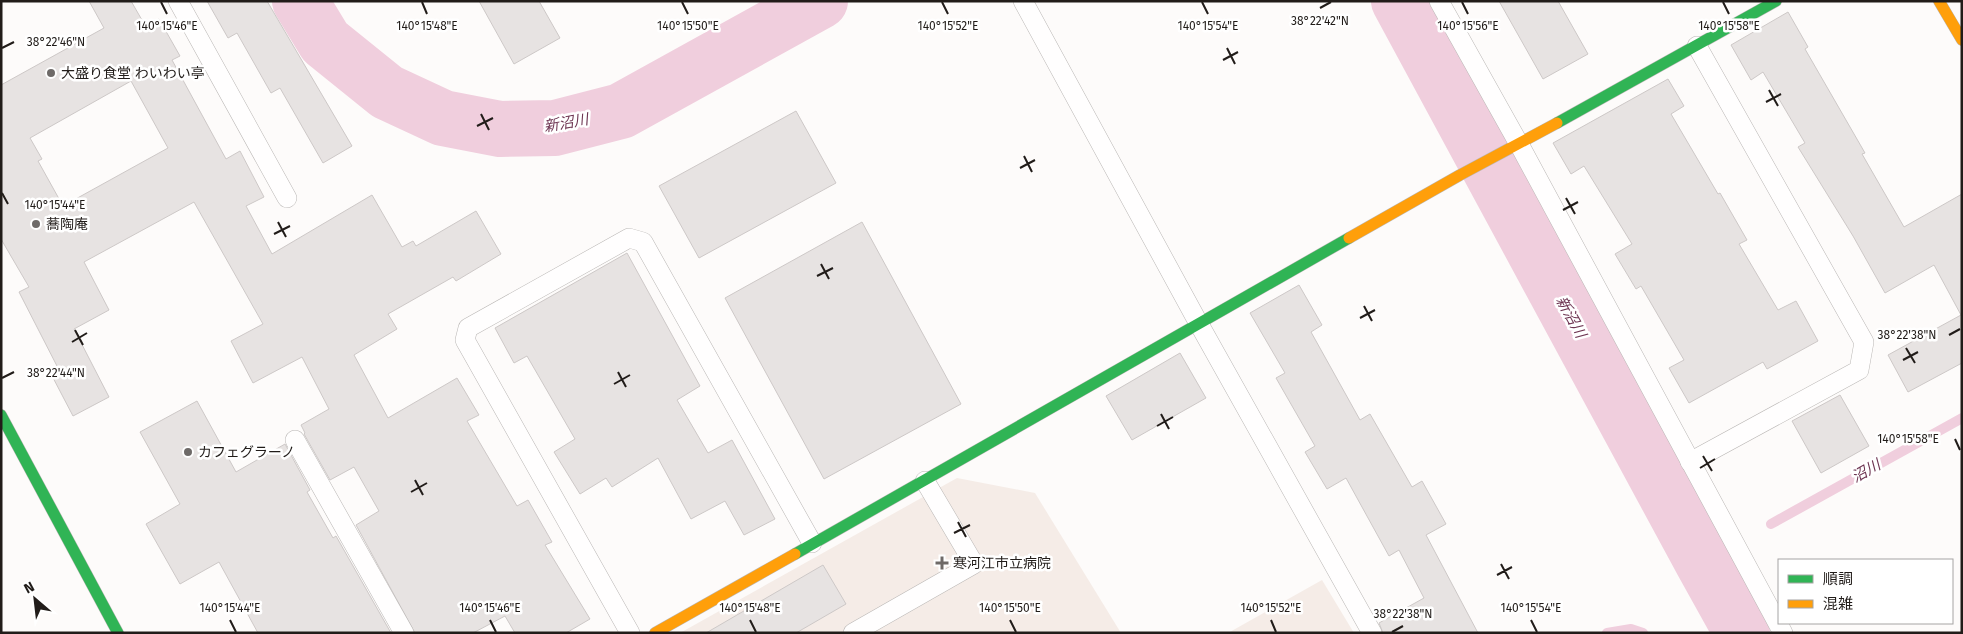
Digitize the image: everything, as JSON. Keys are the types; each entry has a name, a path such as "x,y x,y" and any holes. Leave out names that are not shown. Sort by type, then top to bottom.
{"street":[{"path":"655,633 1460,175 1698,46 1776,1"},
{"path":"1939,1 1962,40"},
{"path":"1,415 118,633"}],"lane":[{"path":"178,1 288,198"},
{"path":"1023,1 1199,324 1372,633"},
{"path":"1439,1 1519,144 1778,624"},
{"path":"1690,462 1859,370 1864,342 1698,46"},
{"path":"630,633 465,340 468,328 629,238 643,242 812,544"},
{"path":"295,440 404,633"},
{"path":"853,633 974,564 925,481"}],"shaded area":[{"name":"寒河江市立病院","path":"957,478 1035,493 1121,633 680,633"},
{"path":"1322,580 1354,633 1228,633"}],"building":[{"path":"89,1 131,1 146,27 159,19 180,56 172,60 226,159 240,151 264,197 246,206 272,254 372,195 402,247 413,241 416,246 476,211 501,254 456,281 453,277 388,314 397,329 354,355 388,418 457,378 479,415 467,421 517,506 528,500 552,542 545,545 590,619 566,633 515,633 505,616 473,633 415,633 356,525 379,511 354,467 330,480 304,434 301,425 329,409 302,357 253,383 231,341 263,324 194,202 84,262 109,310 74,329 109,397 73,416 50,372 58,368 19,292 29,287 1,239 1,85 104,28","holes":["131,81 168,148 63,206 38,161 42,159 30,138"]},
{"path":"207,1 267,1 352,146 323,163 280,88 271,93 237,33 228,38"},
{"path":"479,1 539,1 560,38 514,64"},
{"path":"1499,1 1558,1 1588,54 1543,79"},
{"path":"1788,12 1808,47 1805,49 1865,153 1862,154 1904,227 1962,194 1962,363 1908,392 1888,355 1961,315 1934,265 1885,293 1853,236 1798,147 1805,143 1763,72 1751,80 1731,45"},
{"path":"1668,79 1684,106 1671,114 1747,240 1739,244 1778,310 1796,301 1818,341 1767,369 1763,362 1689,403 1669,368 1684,360 1641,286 1636,289 1615,254 1632,244 1584,166 1571,174 1553,143"},
{"path":"796,111 836,183 699,258 659,186"},
{"path":"862,222 961,404 824,479 725,298"},
{"path":"627,253 700,386 677,400 708,453 732,440 775,519 744,535 725,501 691,519 658,458 612,487 606,478 580,494 554,452 575,439 527,356 514,363 495,328"},
{"path":"1299,285 1322,325 1311,332 1360,420 1370,414 1412,487 1422,481 1446,524 1426,535 1478,633 1383,633 1379,623 1424,598 1399,550 1389,556 1346,478 1327,489 1305,452 1315,446 1276,378 1285,373 1250,313"},
{"path":"1180,353 1206,398 1132,440 1106,396"},
{"path":"1840,395 1869,446 1821,473 1792,421"},
{"path":"197,401 236,472 285,444 310,490 307,492 333,538 336,536 391,633 258,633 219,562 180,584 146,524 180,504 140,432"},
{"path":"823,565 846,604 796,633 706,633"}],"waterway":[{"name":"新沼川","path":"300,1 325,42 387,92 443,118 500,129 555,128 621,111 820,1"},
{"name":"新沼川","path":"1399,1 1742,633"},
{"name":"沼川","path":"1771,524 1962,418"},
{"path":"1607,633 1631,629 1643,633"}],"traffic: fast":[{"path":"1557,123 1776,1"},
{"path":"795,554 1349,238"},
{"path":"1,415 118,633"}],"traffic: slow":[{"path":"1939,1 1962,40"},
{"path":"1349,238 1557,123"},
{"path":"655,633 795,554"}],"place":[{"name":"大盛り食堂 わいわい亭","path":"51,73"},
{"name":"蕎陶庵","path":"36,224"},
{"name":"カフェグラーノ","path":"188,452"},
{"name":"寒河江市立病院","path":"942,563"}]}
